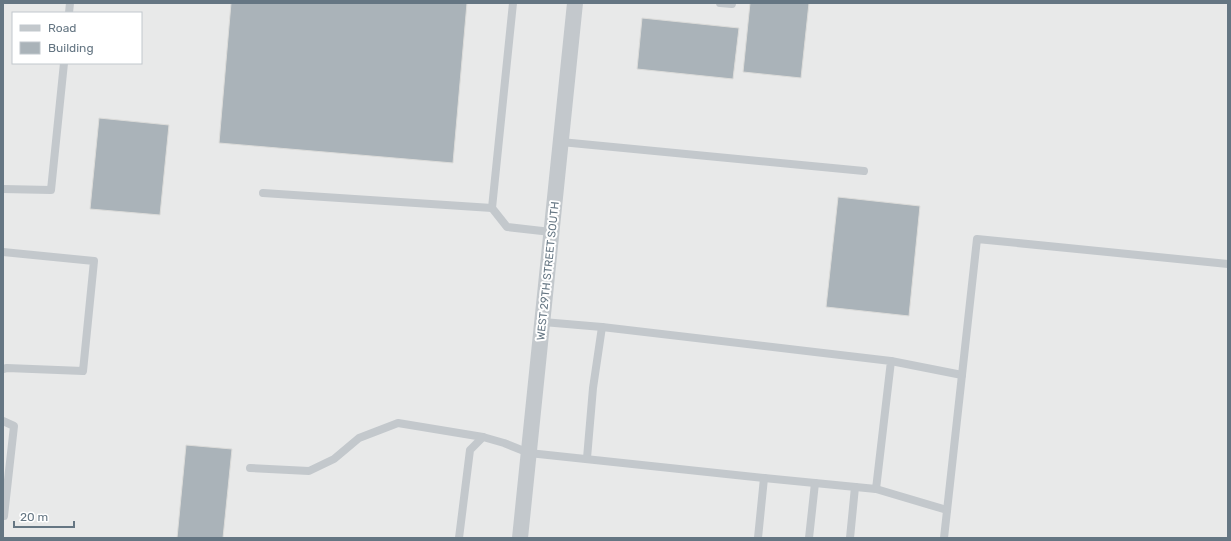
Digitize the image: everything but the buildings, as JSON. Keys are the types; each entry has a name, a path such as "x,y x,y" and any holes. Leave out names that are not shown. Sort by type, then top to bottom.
{"street":[{"name":"WEST 29TH STREET SOUTH","path":"520,538 575,3"}],"lane":[{"path":"513,3 492,208 507,227 552,232"},
{"path":"720,3 732,4"},
{"path":"3,189 51,190 64,64"},
{"path":"561,142 864,170"},
{"path":"263,193 492,208"},
{"path":"944,538 976,239 1228,264"},
{"path":"3,252 94,262 83,371 3,369"},
{"path":"543,322 602,327 891,361 962,375"},
{"path":"587,458 593,388 602,327"},
{"path":"876,489 891,361"},
{"path":"3,421 14,426 4,516"},
{"path":"250,468 310,471 334,459 359,438 398,423 483,437 504,443 529,453 876,489 947,510"},
{"path":"459,538 470,450 483,437"},
{"path":"758,538 764,478"},
{"path":"809,538 815,483"},
{"path":"850,538 854,487"}],"shaded area":[{"path":"3,3 1228,3 1228,538 3,538"}]}
